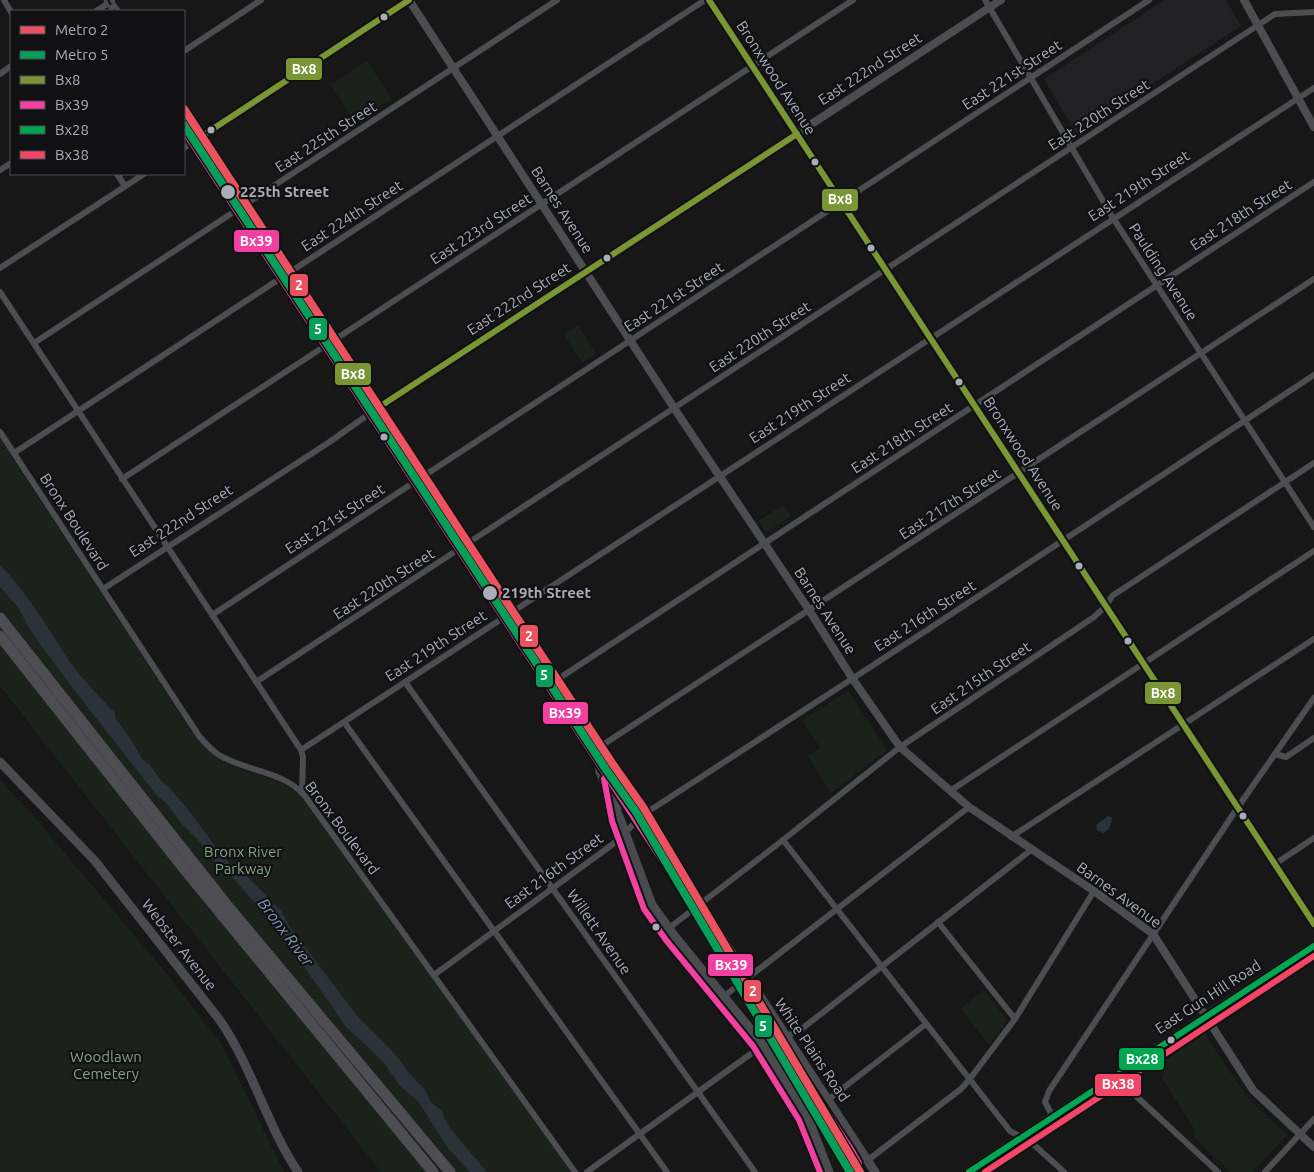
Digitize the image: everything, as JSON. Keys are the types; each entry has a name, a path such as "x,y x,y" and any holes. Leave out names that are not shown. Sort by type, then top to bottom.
{"highway":[{"path":"0,618 226,904 450,1172"},
{"path":"0,636 192,879 433,1172"}],"main road":[{"name":"White Plains Road","path":"185,117 875,1172"},
{"name":"White Plains Road","path":"598,748 600,772 620,819 652,905 763,1046 807,1116 830,1172"},
{"name":"Webster Avenue","path":"0,762 95,861 219,1018 234,1039 282,1147 298,1172"},
{"name":"White Plains Road","path":"611,767 620,819"},
{"name":"East Gun Hill Road","path":"969,1172 1314,946"}],"street":[{"path":"185,50 261,0"},
{"path":"185,147 409,0"},
{"name":"Barnes Avenue","path":"409,0 674,408 809,610 852,678 900,747 969,807 1094,891 1153,934 1252,1090 1314,1148"},
{"name":"East 225th Street","path":"34,343 557,0"},
{"name":"East 224th Street","path":"14,453 705,0"},
{"name":"Bronxwood Avenue","path":"709,0 1314,924"},
{"name":"East 223rd Street","path":"122,479 853,0"},
{"name":"East 222nd Street","path":"103,589 796,134 987,4 1001,0"},
{"name":"East 221st Street","path":"212,614 1149,0"},
{"path":"1244,0 1314,128"},
{"path":"97,10 110,1"},
{"name":"Paulding Avenue","path":"987,4 1113,218 1314,527"},
{"name":"East 220th Street","path":"256,682 1278,12 1314,12"},
{"name":"East 219th Street","path":"301,750 1314,88"},
{"path":"118,175 125,186"},
{"path":"0,268 142,175"},
{"name":"East 218th Street","path":"555,681 1314,182"},
{"name":"East 217th Street","path":"598,748 1314,280"},
{"path":"0,292 301,750 303,757 302,793"},
{"name":"East 216th Street","path":"434,974 613,844 642,816 1314,375"},
{"name":"Bronx Boulevard","path":"0,432 195,731 219,756 280,777 302,793 576,1172"},
{"name":"East 215th Street","path":"669,928 900,747 1094,617 1106,606 1112,596 1314,463"},
{"path":"950,791 1314,551"},
{"path":"1011,837 1314,639"},
{"name":"Willett Avenue","path":"405,682 755,1172"},
{"path":"1053,1117 1045,1102 1049,1091 1238,807 1314,698"},
{"path":"344,722 667,1172"},
{"path":"1275,754 1286,757 1314,738"},
{"path":"724,996 969,807"},
{"path":"1275,864 1314,838"},
{"path":"783,840 1010,1131 1032,1143 1064,1172"},
{"path":"587,1172 763,1046 799,1031 1031,850"},
{"path":"868,1160 961,1089 969,1080 1015,1018 1094,891"},
{"path":"938,922 1015,1018"},
{"path":"807,1116 926,1024"},
{"path":"1116,1075 1123,1084 1218,1172"},
{"path":"1265,1172 1314,1119"}],"shaded area":[{"path":"1164,0 1226,0 1241,26 1076,134 1044,79"}],"green space":[{"path":"367,61 392,99 355,122 331,85"},
{"path":"578,325 596,354 582,363 564,334"},
{"name":"Bronx River Parkway","path":"0,439 191,731 205,748 222,761 281,783 304,800 571,1172 381,1172 0,686"},
{"path":"783,505 791,516 766,533 758,521"},
{"path":"848,691 887,750 831,793 808,756 821,748 802,720"},
{"name":"Woodlawn Cemetery","path":"0,780 31,813 166,973 222,1045 284,1172 0,1172"},
{"path":"984,990 1007,1020 989,1045 961,1008"},
{"path":"1204,1033 1247,1097 1287,1135 1252,1172 1230,1172 1195,1138 1195,1130 1162,1078 1165,1075 1159,1064"}],"water":[{"name":"Bronx River","path":"0,565 27,597 76,670 115,713 115,718 132,741 142,759 150,765 162,782 168,786 191,813 230,864 239,868 282,912 289,926 358,1017 395,1054 425,1090 431,1102 441,1110 449,1127 487,1172 470,1172 448,1148 418,1101 400,1086 384,1063 347,1028 288,944 282,939 276,927 233,878 204,851 202,844 182,824 165,802 158,797 75,691 36,639 17,606 0,587"},
{"path":"1108,816 1112,817 1108,828 1103,833 1097,830 1096,825"}],"railway":[{"path":"108,0 114,10"},
{"path":"185,118 613,772 851,1172"}],"metro line":[{"name":"2","path":"185,111 612,763 643,807 860,1172"},
{"name":"5","path":"185,127 605,768 636,812 850,1172"}],"transit line":[{"name":"Bx8","path":"199,138 409,0"},
{"name":"Bx8","path":"709,0 1314,924"},
{"name":"Bx39","path":"185,133 851,1149 859,1163 859,1172"},
{"name":"Bx8","path":"199,138 376,409 797,134"},
{"name":"Bx39","path":"604,779 612,821 644,909 666,940 753,1046 799,1120 820,1172"},
{"name":"Bx28","path":"969,1172 1314,946"},
{"name":"Bx38","path":"985,1172 1314,956"}],"place":[{"name":"225th Street","path":"228,192"},
{"name":"219th Street","path":"490,593"}]}
